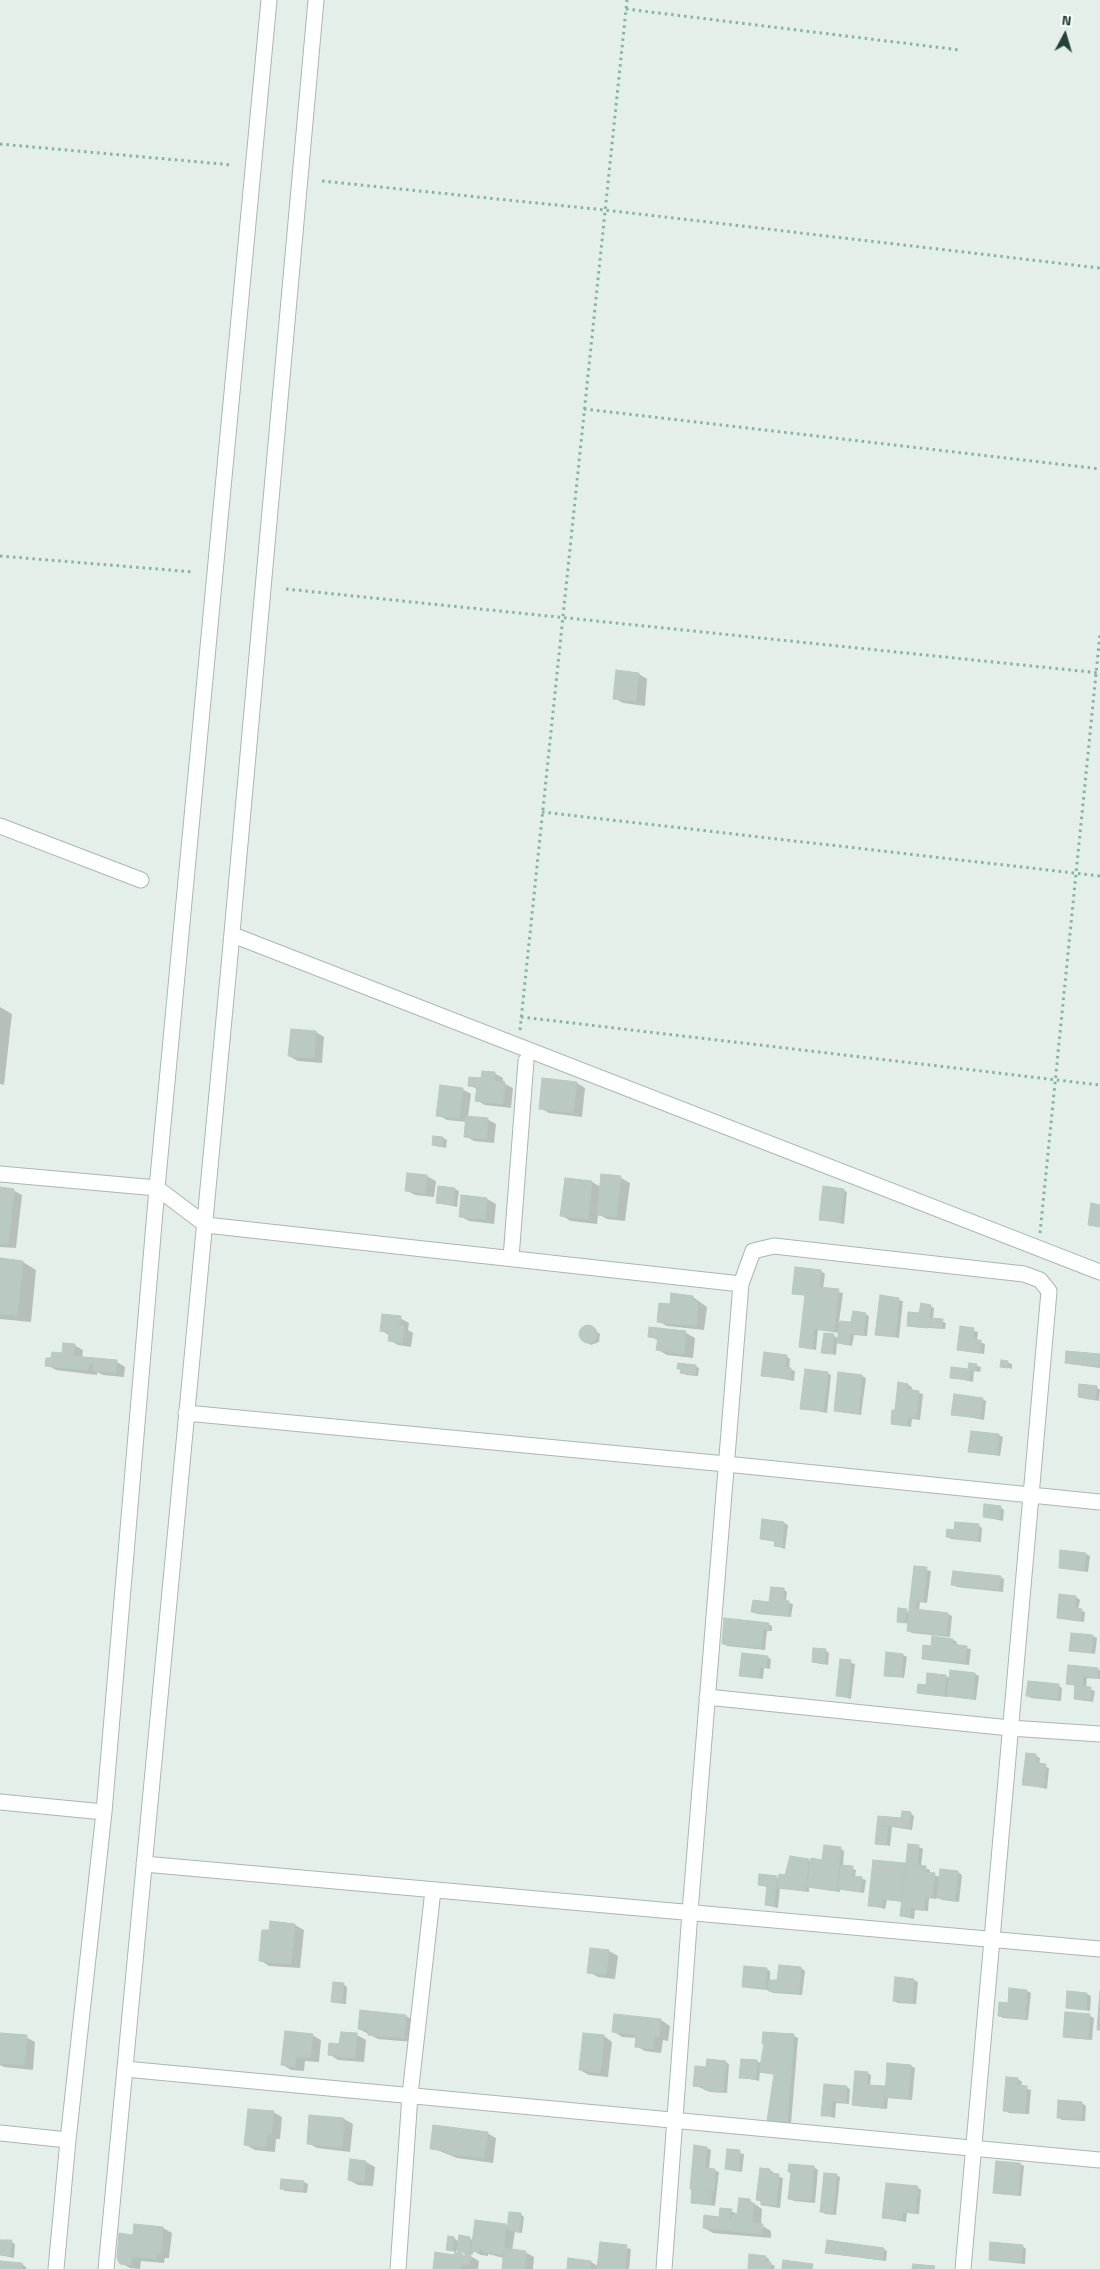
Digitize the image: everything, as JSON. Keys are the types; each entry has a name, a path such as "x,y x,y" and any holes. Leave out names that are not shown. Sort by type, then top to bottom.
{"street":[{"path":"56,2269 68,2140 104,1812 157,1188 269,0"},
{"path":"106,2269 316,0"},
{"path":"0,826 141,880"},
{"path":"238,937 1100,1272"},
{"path":"510,1258 526,1061"},
{"path":"0,1174 157,1188 204,1223 741,1284"},
{"path":"664,2269 690,1912 741,1284 753,1251 774,1246 1024,1274 1040,1280 1049,1292 963,2269"},
{"path":"186,1413 726,1464 1100,1502"},
{"path":"707,1698 1010,1728 1100,1734"},
{"path":"0,1802 104,1812"},
{"path":"144,1864 1100,1949"},
{"path":"398,2269 410,2095 433,1890"},
{"path":"124,2069 1100,2160"},
{"path":"0,2133 68,2140"}],"path":[{"path":"518,1045 627,0"},
{"path":"626,9 960,50"},
{"path":"0,144 233,165"},
{"path":"322,181 605,210 1100,268"},
{"path":"584,408 1100,468"},
{"path":"0,556 194,572"},
{"path":"286,589 1098,672"},
{"path":"1039,1248 1098,672 1100,634"},
{"path":"542,812 1100,876"},
{"path":"521,1017 1100,1085"}],"building":[{"path":"616,670 639,673 636,701 613,699"},
{"path":"291,1029 316,1031 314,1058 288,1056"},
{"path":"482,1071 495,1072 494,1081 505,1082 502,1104 475,1101 477,1087 468,1086 469,1077 481,1078"},
{"path":"542,1078 577,1082 573,1113 539,1109"},
{"path":"440,1085 463,1088 459,1118 436,1116"},
{"path":"466,1116 488,1118 486,1139 464,1137"},
{"path":"433,1136 443,1137 442,1147 432,1145"},
{"path":"407,1173 427,1175 425,1193 405,1191"},
{"path":"601,1174 621,1176 616,1217 597,1215"},
{"path":"565,1178 592,1181 588,1219 560,1216"},
{"path":"438,1186 455,1188 453,1205 436,1203"},
{"path":"823,1186 844,1189 840,1222 819,1220"},
{"path":"0,1187 14,1189 8,1244 0,1243"},
{"path":"461,1195 487,1198 485,1219 459,1217"},
{"path":"1091,1203 1100,1205 1100,1227 1088,1225"},
{"path":"0,1258 23,1261 17,1315 0,1314"},
{"path":"795,1267 821,1270 819,1287 839,1289 834,1331 814,1329 812,1349 799,1347 805,1295 792,1294"},
{"path":"671,1293 693,1296 693,1300 698,1301 696,1326 657,1322 659,1303 670,1304"},
{"path":"880,1295 899,1298 895,1337 875,1335"},
{"path":"921,1303 931,1305 928,1328 907,1326 908,1312 919,1313"},
{"path":"853,1311 866,1313 863,1335 850,1333 849,1345 837,1343 840,1321 851,1322"},
{"path":"382,1314 401,1316 399,1326 404,1326 402,1343 388,1341 389,1332 380,1331"},
{"path":"930,1318 943,1319 941,1328 929,1327"},
{"path":"584,1325 592,1325 597,1330 595,1341 584,1343 579,1338 579,1330"},
{"path":"960,1326 974,1328 973,1340 981,1340 980,1353 957,1350"},
{"path":"649,1327 686,1331 684,1354 656,1350 658,1338 648,1337"},
{"path":"824,1333 834,1334 832,1354 821,1353"},
{"path":"63,1343 75,1344 73,1356 117,1360 116,1373 93,1371 94,1363 89,1363 88,1370 45,1366 46,1358 51,1358 52,1352 62,1353"},
{"path":"1066,1351 1100,1354 1099,1366 1065,1363"},
{"path":"764,1352 787,1355 785,1367 791,1368 790,1379 761,1376"},
{"path":"1001,1360 1008,1361 1008,1368 1000,1367"},
{"path":"678,1363 696,1365 695,1375 680,1373 681,1369 677,1369"},
{"path":"969,1363 977,1364 976,1371 970,1370 969,1380 950,1378 951,1367 968,1369"},
{"path":"805,1369 828,1372 823,1411 800,1409"},
{"path":"838,1372 862,1375 858,1414 834,1411"},
{"path":"898,1382 908,1384 908,1389 919,1391 916,1418 908,1417 907,1426 891,1424 892,1410 895,1410"},
{"path":"1079,1384 1097,1386 1095,1400 1078,1397"},
{"path":"954,1394 983,1398 980,1418 951,1415"},
{"path":"971,1431 999,1434 997,1455 968,1452"},
{"path":"984,1504 1001,1506 999,1519 983,1517"},
{"path":"762,1519 784,1522 782,1547 774,1546 775,1541 760,1539"},
{"path":"955,1522 979,1524 977,1541 946,1537 947,1529 954,1530"},
{"path":"1060,1550 1086,1553 1084,1570 1059,1568"},
{"path":"914,1566 927,1567 923,1602 910,1600"},
{"path":"953,1571 1001,1576 999,1590 951,1585"},
{"path":"771,1587 784,1588 783,1600 789,1601 788,1616 751,1612 753,1600 769,1602"},
{"path":"1059,1594 1076,1596 1075,1608 1082,1609 1080,1621 1057,1618"},
{"path":"910,1600 916,1601 915,1609 948,1613 946,1635 907,1631"},
{"path":"898,1608 907,1609 905,1623 897,1622"},
{"path":"724,1618 769,1623 768,1630 763,1629 761,1648 722,1644"},
{"path":"1071,1633 1093,1635 1091,1653 1069,1651"},
{"path":"932,1636 953,1639 952,1644 967,1646 965,1663 922,1659 923,1645 931,1646"},
{"path":"813,1648 826,1649 824,1664 812,1662"},
{"path":"886,1652 903,1654 901,1677 884,1676"},
{"path":"742,1653 768,1656 766,1667 760,1667 759,1678 739,1676"},
{"path":"840,1659 851,1660 848,1697 836,1696"},
{"path":"1068,1665 1098,1668 1097,1678 1083,1676 1082,1686 1091,1687 1090,1701 1074,1699 1075,1685 1066,1684"},
{"path":"950,1670 975,1673 973,1699 947,1696"},
{"path":"927,1673 946,1675 944,1696 917,1693 918,1684 926,1685"},
{"path":"1028,1681 1059,1684 1057,1699 1026,1696"},
{"path":"1026,1753 1036,1754 1036,1763 1046,1764 1043,1787 1022,1785"},
{"path":"902,1811 911,1812 909,1828 877,1825 878,1816 901,1818"},
{"path":"877,1825 888,1826 886,1845 875,1844"},
{"path":"908,1844 919,1845 917,1865 926,1866 926,1872 935,1873 932,1898 925,1897 924,1910 911,1908 910,1917 900,1916"},
{"path":"824,1845 841,1847 836,1891 807,1887 811,1858 822,1860"},
{"path":"790,1856 809,1859 805,1891 777,1888 779,1874 785,1875"},
{"path":"873,1860 905,1863 901,1901 883,1899 882,1907 868,1906"},
{"path":"841,1865 853,1866 852,1876 862,1877 860,1892 838,1889"},
{"path":"940,1869 958,1871 955,1900 937,1898"},
{"path":"759,1874 777,1876 774,1906 765,1905 767,1886 758,1885"},
{"path":"270,1921 295,1924 291,1964 259,1961 262,1930 269,1930"},
{"path":"590,1948 609,1950 606,1975 587,1973"},
{"path":"779,1965 801,1967 799,1994 768,1991 769,1980 777,1980"},
{"path":"744,1966 767,1968 765,1988 742,1987"},
{"path":"895,1977 914,1979 912,2003 893,2001"},
{"path":"333,1982 344,1983 342,2003 331,2002"},
{"path":"1009,1988 1027,1990 1025,2019 998,2016 999,2002 1008,2003"},
{"path":"1067,1991 1087,1993 1086,2010 1066,2008"},
{"path":"1100,1991 1100,2030 1097,2030"},
{"path":"360,2010 406,2015 404,2038 368,2035 368,2030 358,2029"},
{"path":"1065,2012 1090,2014 1088,2039 1063,2037"},
{"path":"614,2014 661,2019 659,2037 654,2036 653,2049 635,2047 636,2035 612,2032"},
{"path":"285,2031 313,2034 310,2058 296,2057 295,2067 281,2065"},
{"path":"341,2032 357,2033 355,2058 328,2055 329,2043 339,2044"},
{"path":"763,2032 794,2034 787,2123 767,2121 774,2074 759,2072 764,2044 762,2044"},
{"path":"0,2033 27,2035 24,2065 0,2063"},
{"path":"583,2033 604,2035 600,2073 579,2070"},
{"path":"707,2059 726,2061 723,2092 705,2090 705,2087 693,2086 695,2066 706,2067"},
{"path":"741,2059 757,2060 756,2079 739,2078"},
{"path":"887,2063 911,2065 908,2099 885,2097"},
{"path":"855,2071 868,2072 867,2085 885,2086 883,2108 852,2105"},
{"path":"1006,2077 1018,2078 1017,2085 1027,2086 1025,2113 1003,2111"},
{"path":"824,2084 847,2086 845,2102 832,2101 831,2116 821,2116"},
{"path":"1058,2100 1082,2102 1081,2120 1057,2118"},
{"path":"248,2109 274,2111 271,2135 267,2134 266,2147 244,2145"},
{"path":"309,2115 344,2118 342,2147 307,2144"},
{"path":"433,2125 488,2132 484,2158 447,2154 448,2151 430,2149"},
{"path":"694,2145 707,2147 705,2168 715,2169 714,2191 690,2189"},
{"path":"727,2149 740,2150 739,2171 725,2169"},
{"path":"350,2159 366,2161 364,2182 348,2180"},
{"path":"996,2161 1020,2163 1018,2195 993,2193"},
{"path":"789,2164 814,2166 811,2201 788,2199 791,2172 788,2172"},
{"path":"760,2168 770,2169 770,2173 779,2174 776,2206 761,2205 761,2201 756,2200"},
{"path":"824,2173 837,2174 833,2213 820,2212"},
{"path":"281,2179 304,2181 303,2191 280,2189"},
{"path":"886,2183 918,2186 915,2213 903,2212 902,2220 882,2218"},
{"path":"692,2190 712,2192 711,2205 691,2203"},
{"path":"739,2198 750,2199 750,2203 754,2203 752,2223 763,2224 762,2234 703,2228 704,2215 719,2217 720,2208 732,2209 729,2219 732,2219 733,2215 737,2215"},
{"path":"509,2212 521,2213 519,2232 507,2230"},
{"path":"475,2220 506,2224 503,2255 482,2252 482,2249 479,2248 479,2252 471,2251"},
{"path":"134,2224 163,2227 161,2254 156,2254 156,2259 132,2256 131,2265 120,2264 117,2258 119,2233 133,2235"},
{"path":"459,2235 470,2237 469,2253 457,2251"},
{"path":"448,2236 454,2237 452,2251 446,2250"},
{"path":"0,2240 12,2240 10,2256 0,2255"},
{"path":"827,2240 847,2243 846,2255 825,2253"},
{"path":"600,2242 627,2245 625,2269 597,2269"},
{"path":"990,2242 1023,2245 1021,2262 989,2260"},
{"path":"847,2243 884,2248 882,2260 846,2255"},
{"path":"504,2248 526,2251 524,2269 502,2269"},
{"path":"435,2252 454,2255 455,2252 462,2253 462,2256 471,2254 469,2265 461,2264 461,2269 433,2269"},
{"path":"749,2254 766,2256 765,2262 771,2262 770,2269 748,2269"},
{"path":"568,2258 591,2261 590,2269 567,2269"},
{"path":"783,2260 813,2264 812,2269 782,2269"},
{"path":"0,2261 22,2263 22,2269 0,2269"},
{"path":"913,2264 935,2266 934,2269 912,2269"}]}
